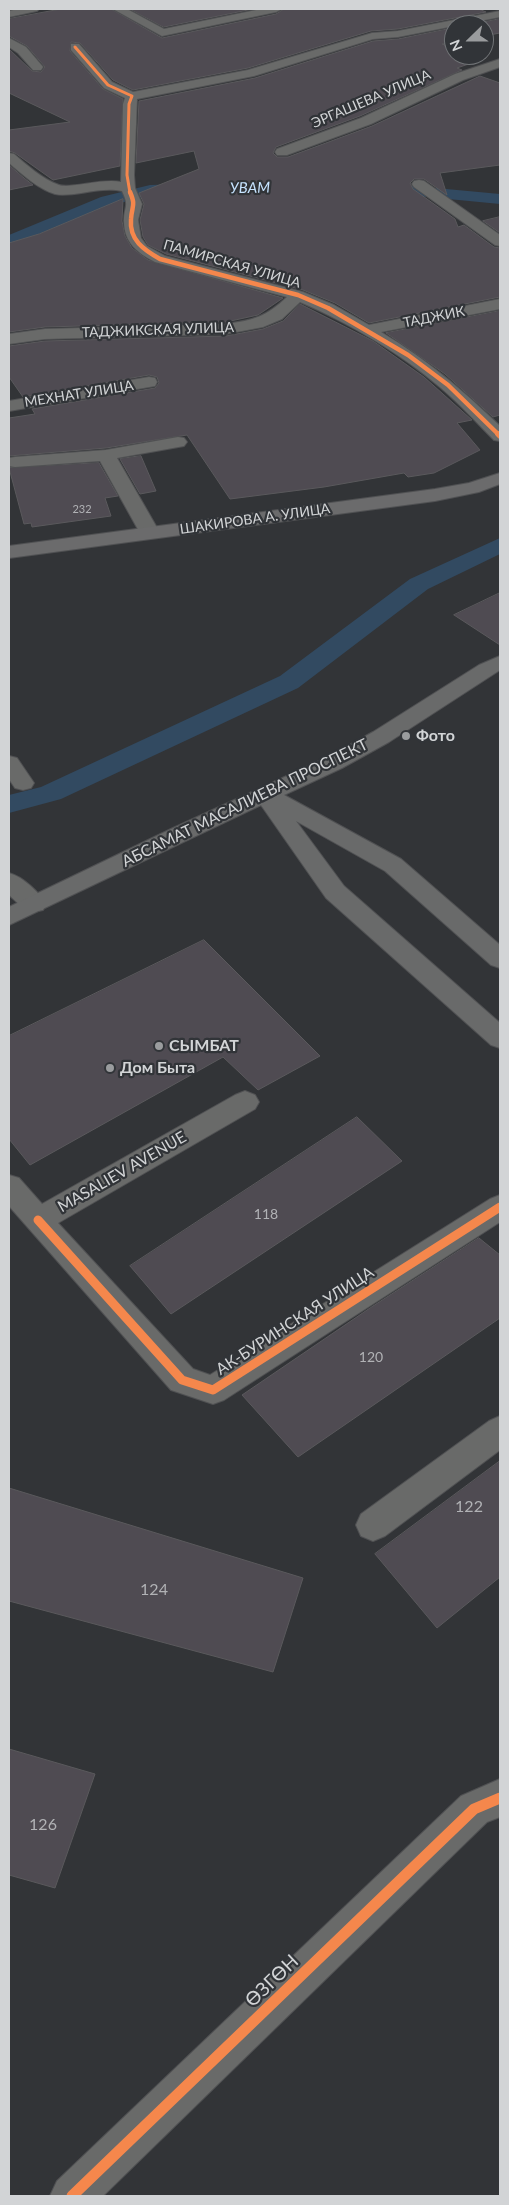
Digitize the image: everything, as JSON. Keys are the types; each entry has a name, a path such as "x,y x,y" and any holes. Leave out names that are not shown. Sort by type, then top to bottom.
{"main road":[{"name":"ШАКИРОВА А. УЛИЦА","path":"9,552 435,495 473,488 500,478"},
{"name":"АБСАМАТ МАСАЛИЕВА ПРОСПЕКТ","path":"9,918 34,904 334,763 381,737 486,669 500,662"},
{"path":"265,794 393,865 500,959"},
{"path":"265,794 335,892 500,1038"}],"street":[{"path":"9,14 33,9"},
{"path":"119,9 162,32 276,9"},
{"path":"493,9 500,13"},
{"path":"75,47 108,85 132,96 250,72 372,36 398,34 500,13"},
{"path":"9,42 22,50 37,67"},
{"name":"ЭРГАШЕВА УЛИЦА","path":"282,152 366,121 459,77 500,64"},
{"path":"9,157 34,177 58,190 109,184 128,188 129,104 132,96"},
{"path":"17,180 34,177"},
{"name":"ПАМИРСКАЯ УЛИЦА","path":"128,188 135,204 131,220 134,238 142,249 160,259 298,295 328,308 408,355 448,385 500,436"},
{"path":"427,191 500,242"},
{"name":"ТАДЖИКСКАЯ УЛИЦА","path":"9,340 45,334 226,329 256,324 276,316 298,295"},
{"name":"ТАДЖИК","path":"368,330 500,304"},
{"name":"МЕХНАТ УЛИЦА","path":"9,406 149,382"},
{"path":"15,462 106,455 178,442"},
{"path":"106,455 150,532"},
{"path":"9,764 23,783"},
{"path":"9,881 34,904"},
{"name":"MASALIEV AVENUE","path":"9,1186 38,1220 245,1102"},
{"name":"АК-БУРИНСКАЯ УЛИЦА","path":"38,1220 182,1380 214,1390 500,1207"},
{"path":"373,1524 500,1431"},
{"name":"ӨЗГӨН","path":"72,2196 474,1808 500,1798"}],"building":[{"path":"61,9 111,9 162,38 276,14 284,9 479,9 486,12 470,15 444,15 444,20 398,29 371,31 248,68 133,90 113,80 80,43 71,42 70,51 103,89 123,99 120,166 53,180 15,153 9,151 9,130 70,122 9,93 9,49 32,71 41,72 45,67 27,46 9,36 9,19"},
{"path":"130,9 253,9 164,27"},
{"path":"500,19 500,33 494,34 494,20"},
{"path":"444,30 444,44 442,44 444,45 444,65 466,65 457,68 462,70 360,116 276,147 273,153 277,157 288,157 372,126 480,76 500,83 500,165 440,173 447,195 424,179 414,179 410,183 413,189 455,219 458,227 464,225 494,247 500,248 500,297 369,323 335,303 303,290 166,254 148,245 143,237 140,220 144,204 139,193 199,169 194,151 136,163 139,101 255,78 373,41 398,39"},
{"path":"9,165 24,178 33,185 9,190"},
{"path":"123,199 122,221 125,236 132,248 148,260 283,298 258,315 226,322 45,327 9,332 9,243 39,234"},
{"path":"500,217 500,233 483,221"},
{"path":"300,304 373,341 424,377 472,420 457,423 480,450 434,473 408,477 404,473 324,487 230,499 187,435 106,448 9,456 9,418 35,414 32,409 155,388 159,383 157,377 149,375 23,397 9,377 9,346 45,341 226,336 263,329 283,321"},
{"path":"500,311 500,415 493,417 445,374 386,333"},
{"path":"141,456 156,491 140,494 120,459"},
{"path":"99,463 118,496 105,498 111,516 32,527 31,523 24,524 9,468"},
{"path":"500,593 500,645 454,615"},
{"name":"СЫМБАТ","path":"204,940 320,1056 258,1090 223,1057 30,1165 9,1139 9,1036"},
{"path":"357,1117 402,1161 171,1314 130,1266"},
{"path":"479,1238 500,1255 500,1318 298,1457 242,1395 370,1308"},
{"path":"500,1461 500,1577 437,1628 375,1554"},
{"path":"9,1488 303,1578 273,1672 9,1601"},
{"path":"9,1749 95,1774 55,1888 9,1875"}],"waterway":[{"name":"УВАМ","path":"371,187 500,199"},
{"name":"УВАМ","path":"9,241 107,201 150,190 186,189"},
{"path":"9,804 51,793 289,682 419,584 500,545"}],"cycle path":[{"path":"75,47 108,85 132,96 129,104 127,175 128,188 135,204 131,220 134,238 142,249 160,259 298,295 328,308 408,355 448,385 500,436"},
{"path":"38,1220 182,1380 213,1390 500,1207"},
{"path":"72,2196 474,1809 500,1798"}],"place":[{"name":"Фото","path":"406,736"},
{"name":"СЫМБАТ","path":"159,1046"},
{"name":"Дом Быта","path":"110,1068"}]}
